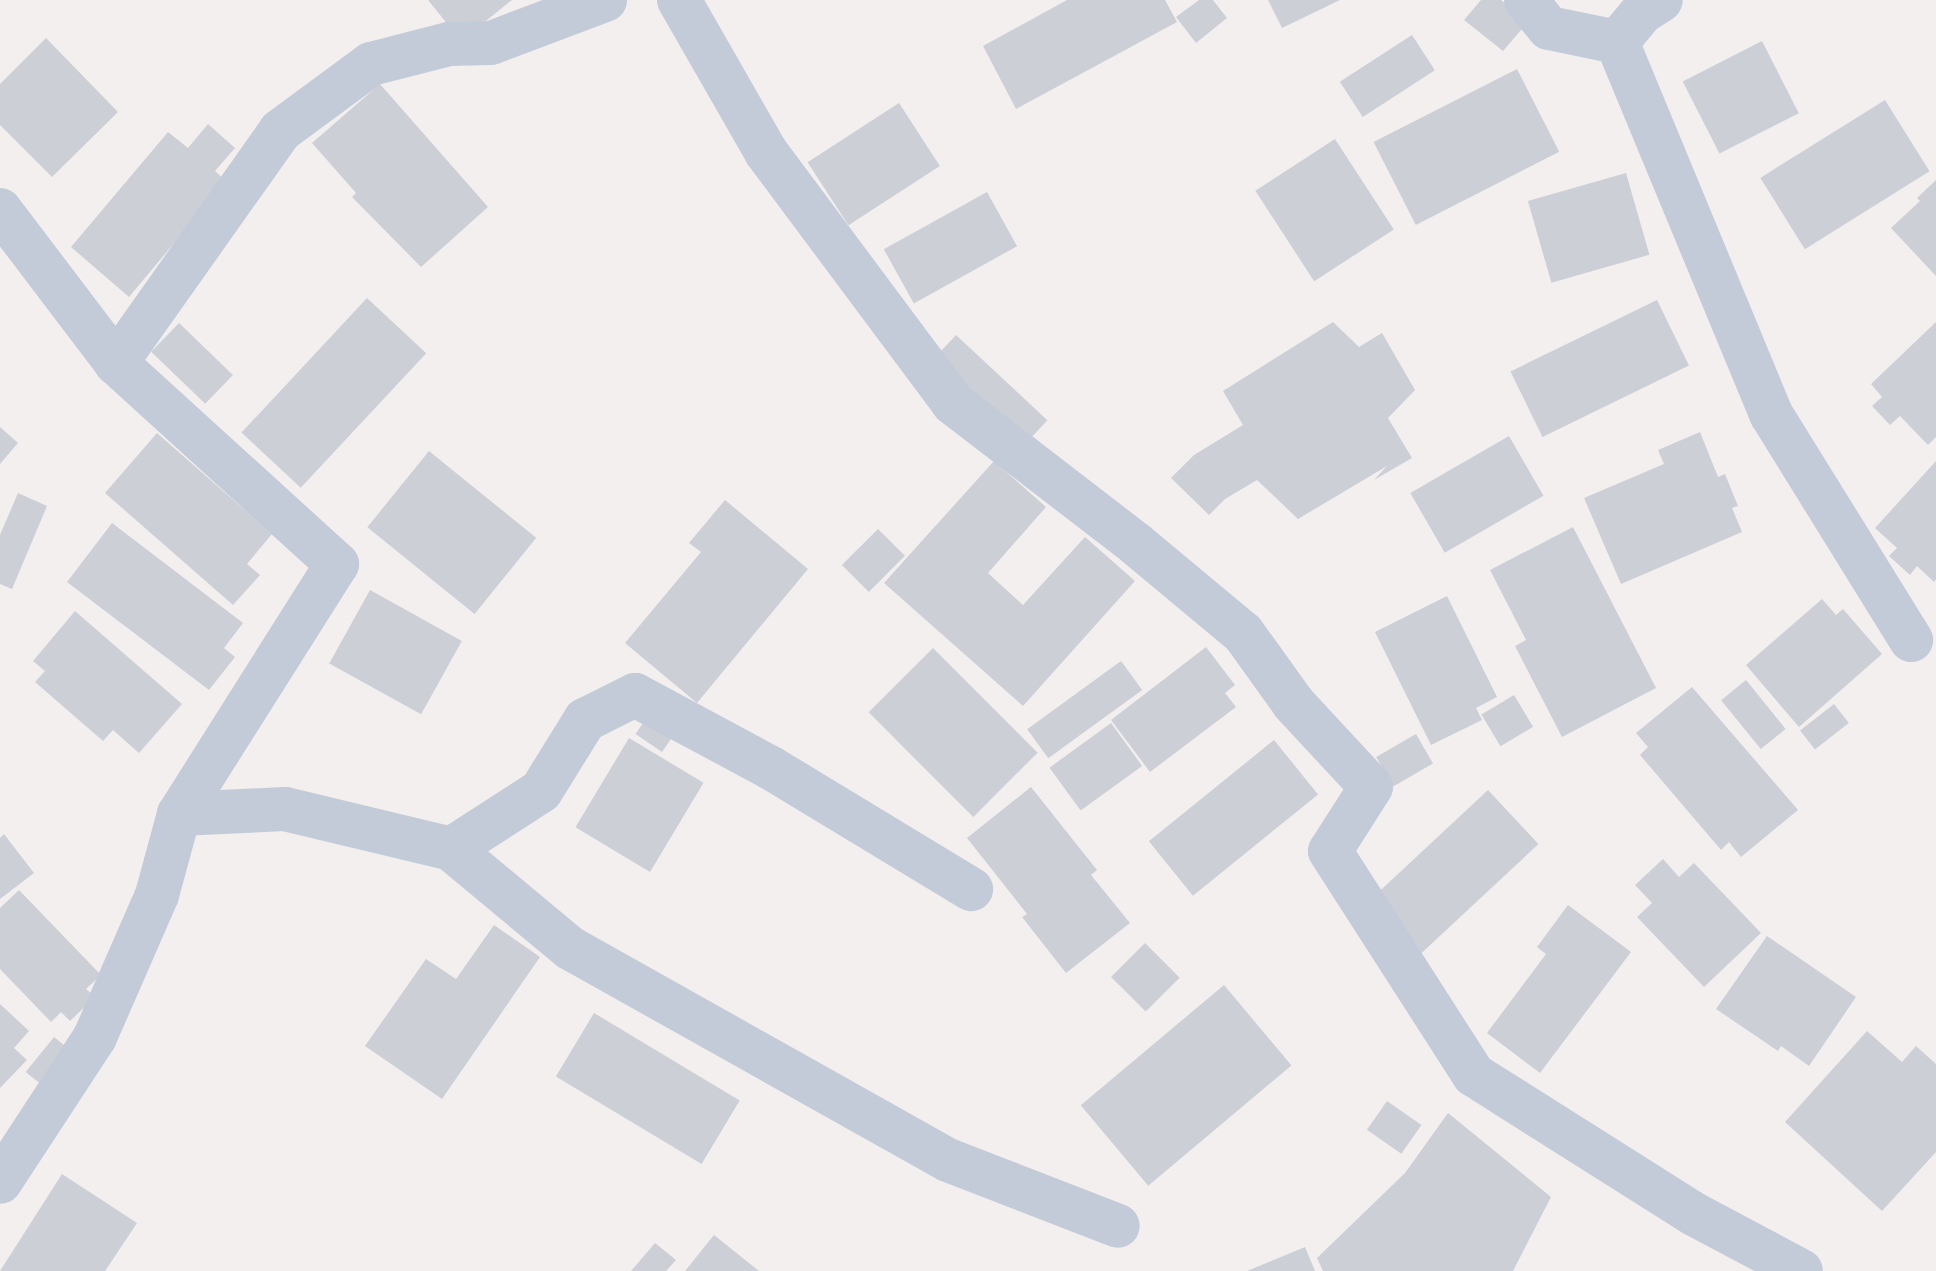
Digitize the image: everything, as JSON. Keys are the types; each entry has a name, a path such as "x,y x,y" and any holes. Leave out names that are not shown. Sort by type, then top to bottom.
{"street":[{"path":"116,363 280,131 371,64 449,44 491,43 605,0"},
{"path":"679,0 766,152 953,403 1136,544 1243,633 1294,704 1371,787 1330,851 1474,1075 1694,1214 1801,1271"},
{"path":"1526,0 1549,28 1617,42"},
{"path":"1617,42 1642,12 1661,0"},
{"path":"1617,42 1771,414 1911,640"},
{"path":"0,210 116,363 337,564 179,814 157,895 95,1037 0,1182"},
{"path":"451,849 541,791 585,720 635,695 771,768 971,889"},
{"path":"179,814 285,809 451,849 583,955 948,1160 1118,1226"}],"building":[{"path":"428,0 512,0 461,41"},
{"path":"1067,0 1165,0 1177,22 1016,109 983,46"},
{"path":"1199,0 1213,0 1227,18 1196,43 1176,17"},
{"path":"1268,0 1340,0 1282,28"},
{"path":"1481,0 1501,0 1528,22 1503,51 1464,20"},
{"path":"1412,35 1435,70 1363,117 1340,82"},
{"path":"46,38 118,112 52,177 0,125 0,84"},
{"path":"1762,41 1799,113 1719,154 1683,81"},
{"path":"1517,69 1559,152 1416,225 1374,142"},
{"path":"380,84 488,207 421,267 352,197 356,193 312,143"},
{"path":"1885,100 1930,171 1805,249 1760,178"},
{"path":"899,103 940,166 848,225 808,162"},
{"path":"208,124 235,148 215,171 226,181 129,297 71,247 168,132 188,148"},
{"path":"1335,139 1394,230 1314,281 1255,191"},
{"path":"1626,173 1649,255 1551,283 1528,201"},
{"path":"1936,180 1936,276 1891,228 1920,201 1917,198"},
{"path":"987,192 1017,246 914,303 884,249"},
{"path":"367,298 426,353 301,488 242,433"},
{"path":"1657,300 1689,366 1542,437 1510,371"},
{"path":"1333,322 1359,347 1382,333 1415,390 1388,418 1412,458 1374,480 1387,466 1298,519 1257,480 1225,499 1209,515 1171,478 1194,455 1243,425 1223,391"},
{"path":"1936,322 1936,437 1928,445 1900,416 1890,425 1872,406 1882,397 1871,384"},
{"path":"179,323 233,375 205,404 151,352"},
{"path":"956,335 1047,420 1024,446 932,361"},
{"path":"0,427 18,443 0,464"},
{"path":"1700,432 1718,477 1725,474 1738,506 1732,508 1742,532 1621,584 1584,498 1664,464 1658,450"},
{"path":"157,433 272,534 247,564 260,575 233,605 105,493"},
{"path":"1509,436 1544,496 1445,553 1410,493"},
{"path":"429,451 536,538 475,614 367,527"},
{"path":"994,461 1046,507 988,573 1023,605 1085,537 1135,581 1023,706 884,583"},
{"path":"1936,461 1934,582 1917,566 1910,575 1889,556 1897,548 1875,528"},
{"path":"18,493 47,506 12,589 0,584 0,535"},
{"path":"725,500 808,569 697,703 625,643 701,552 689,543"},
{"path":"112,523 243,623 224,648 235,657 209,690 67,582"},
{"path":"1573,527 1656,688 1562,737 1515,646 1526,640 1490,570"},
{"path":"878,529 905,556 869,592 842,565"},
{"path":"370,590 462,641 421,714 329,663"},
{"path":"1447,596 1497,697 1476,708 1482,720 1431,745 1375,632"},
{"path":"1822,599 1836,615 1843,609 1882,654 1799,727 1746,665"},
{"path":"75,611 182,704 139,753 113,730 103,741 35,682 45,671 33,661"},
{"path":"1206,647 1235,685 1225,693 1236,707 1150,772 1111,720"},
{"path":"933,648 1038,753 973,817 869,712"},
{"path":"1121,661 1142,690 1048,758 1027,729"},
{"path":"1746,680 1786,729 1761,749 1721,700"},
{"path":"1692,687 1798,810 1741,857 1729,842 1721,850 1640,755 1648,747 1636,733"},
{"path":"1514,695 1533,727 1500,746 1481,715"},
{"path":"1834,704 1849,723 1815,749 1800,730"},
{"path":"645,720 672,738 662,752 635,734"},
{"path":"1111,723 1142,766 1081,811 1050,768"},
{"path":"1416,734 1433,763 1393,786 1376,757"},
{"path":"629,738 704,783 650,872 575,827"},
{"path":"1274,740 1318,794 1193,896 1149,841"},
{"path":"1031,787 1097,870 1091,875 1130,923 1066,973 1022,917 1027,914 967,838"},
{"path":"1488,790 1538,844 1417,957 1367,903"},
{"path":"4,834 34,873 0,899 0,838"},
{"path":"1663,859 1679,877 1694,863 1761,933 1704,987 1637,917 1652,903 1635,885"},
{"path":"19,890 101,975 86,989 95,997 70,1021 61,1012 51,1022 0,969 0,908"},
{"path":"1568,905 1631,952 1540,1073 1487,1033 1546,954 1537,947"},
{"path":"494,925 540,957 442,1099 365,1046 426,959 456,979"},
{"path":"1767,936 1856,997 1809,1066 1781,1046 1778,1051 1716,1009"},
{"path":"1145,943 1180,978 1146,1012 1111,977"},
{"path":"1224,985 1291,1065 1148,1186 1081,1105"},
{"path":"0,1004 29,1031 14,1048 27,1060 0,1088"},
{"path":"594,1013 740,1101 702,1164 556,1076"},
{"path":"1867,1031 1902,1062 1916,1046 1936,1064 1936,1152 1882,1211 1785,1122"},
{"path":"54,1037 76,1055 47,1090 26,1072"},
{"path":"1387,1101 1421,1125 1401,1154 1367,1130"},
{"path":"1448,1113 1551,1197 1513,1271 1323,1271 1317,1258 1405,1173"},
{"path":"62,1174 137,1223 105,1271 0,1271"},
{"path":"714,1235 759,1271 685,1271"},
{"path":"655,1243 676,1260 666,1271 631,1271"},
{"path":"1305,1247 1315,1271 1247,1271"}]}
